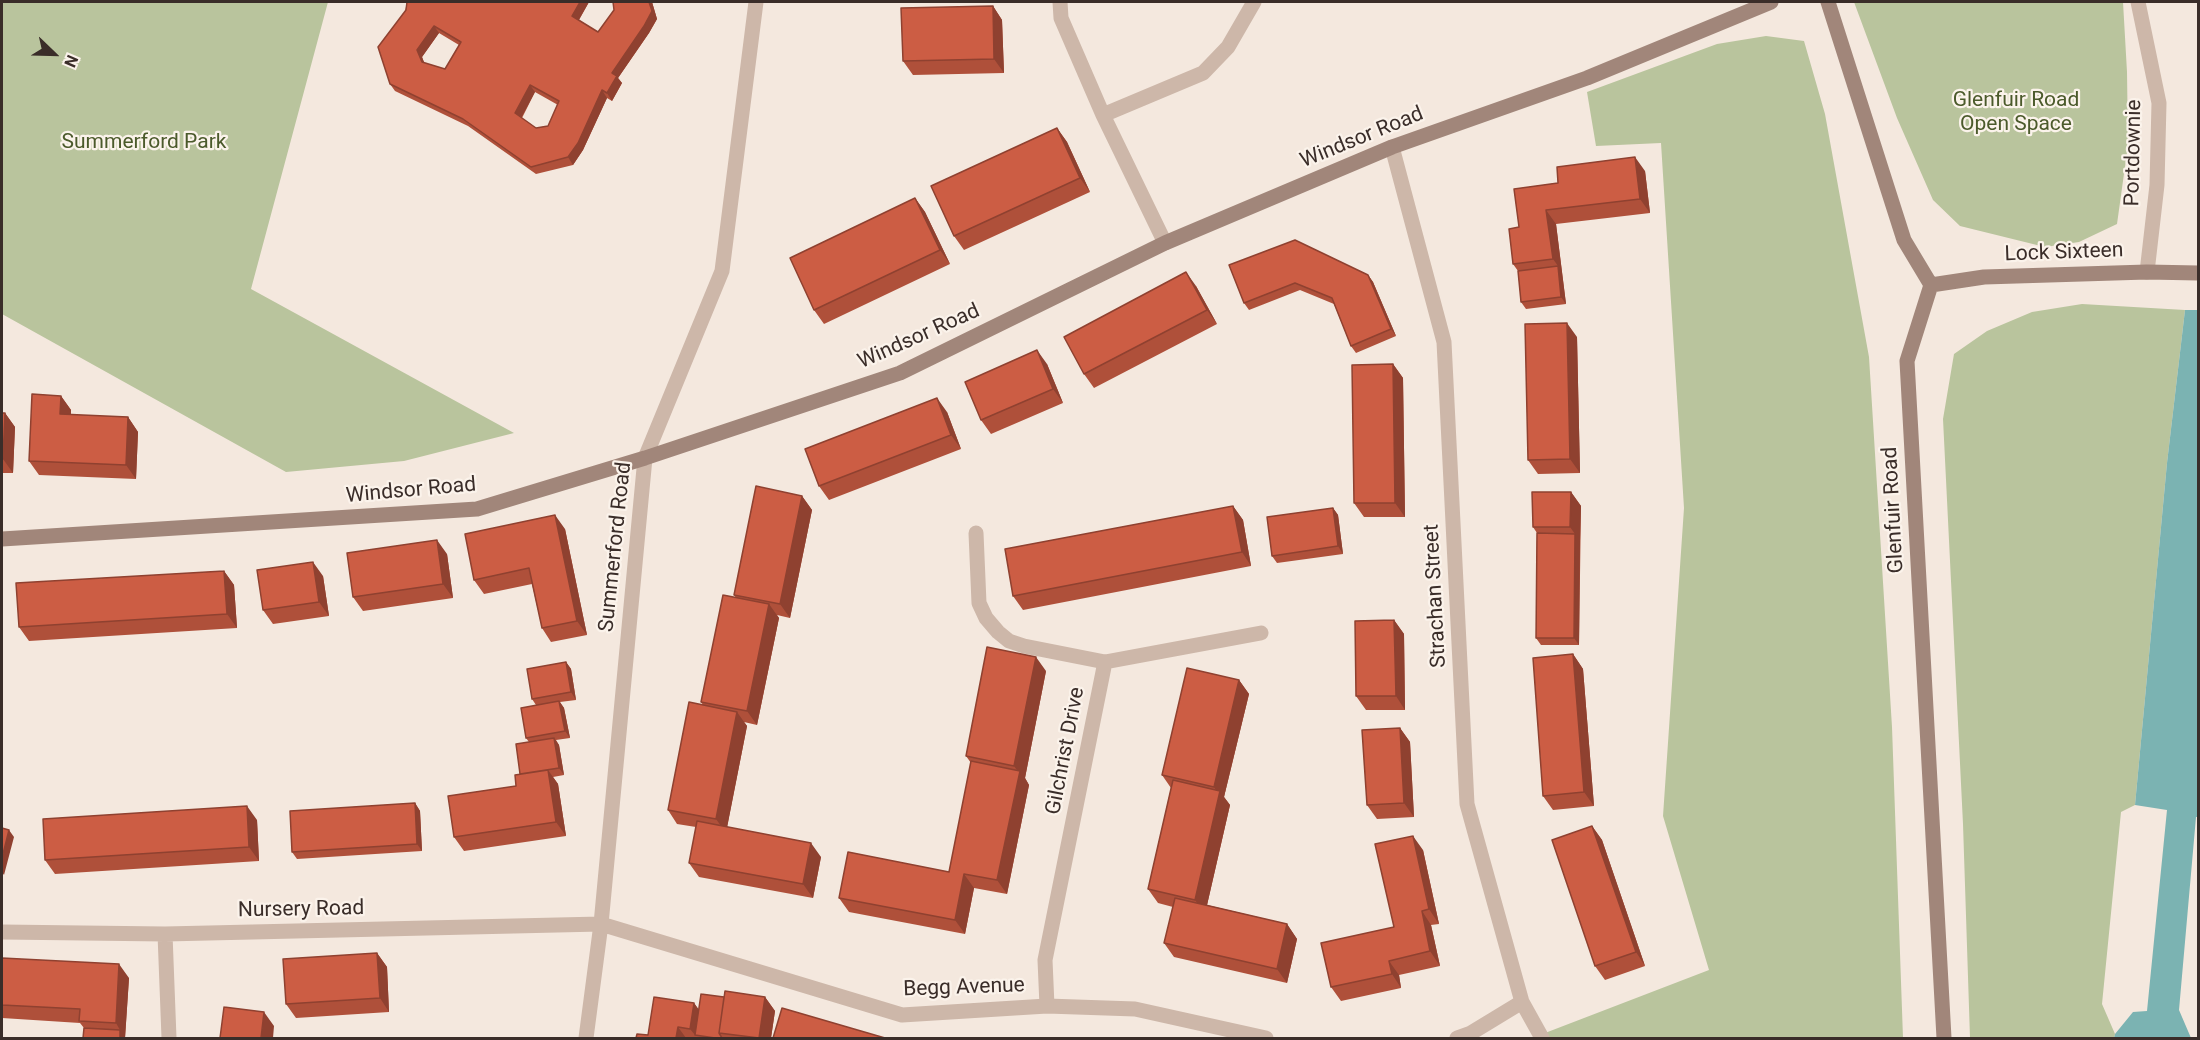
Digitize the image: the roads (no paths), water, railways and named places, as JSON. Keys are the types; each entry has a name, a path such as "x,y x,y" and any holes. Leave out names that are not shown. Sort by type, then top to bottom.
{"street":[{"name":"Summerford Road","path":"586,1038 601,924 645,458 722,271 756,2"},
{"path":"1060,2 1061,18 1103,115 1165,243"},
{"path":"1103,115 1203,73 1228,46 1254,2"},
{"name":"Windsor Road","path":"2,539 477,509 645,458 900,373 1165,243 1392,147 1587,78 1771,2"},
{"path":"1828,2 1904,240 1931,285"},
{"name":"Portdownie","path":"2138,2 2159,103 2157,185 2148,272"},
{"name":"Strachan Street","path":"1392,147 1444,342 1467,804 1522,1002 1542,1038"},
{"name":"Lock Sixteen","path":"1931,285 1984,277 2148,272 2194,273"},
{"name":"Glenfuir Road","path":"1931,285 1906,361 1944,1038"},
{"path":"976,534 980,603 986,618 998,632 1010,641 1024,646 1105,662"},
{"name":"Gilchrist Drive","path":"1047,1006 1045,960 1105,662 1261,633"},
{"name":"Nursery Road","path":"2,932 165,934 601,924"},
{"name":"Begg Avenue","path":"601,924 902,1015 1047,1006 1135,1009 1266,1038"},
{"path":"165,934 169,1038"},
{"path":"1457,1038 1471,1033 1522,1002"}],"water":[{"path":"2185,310 2198,310 2198,817 2196,817 2179,1010 2191,1038 2114,1038 2133,1012 2147,1011 2167,810 2135,805 2167,463"}],"park label":[{"name":"Glenfuir Road Open Space","path":"2016,113"},
{"name":"Summerford Park","path":"144,143"}]}
